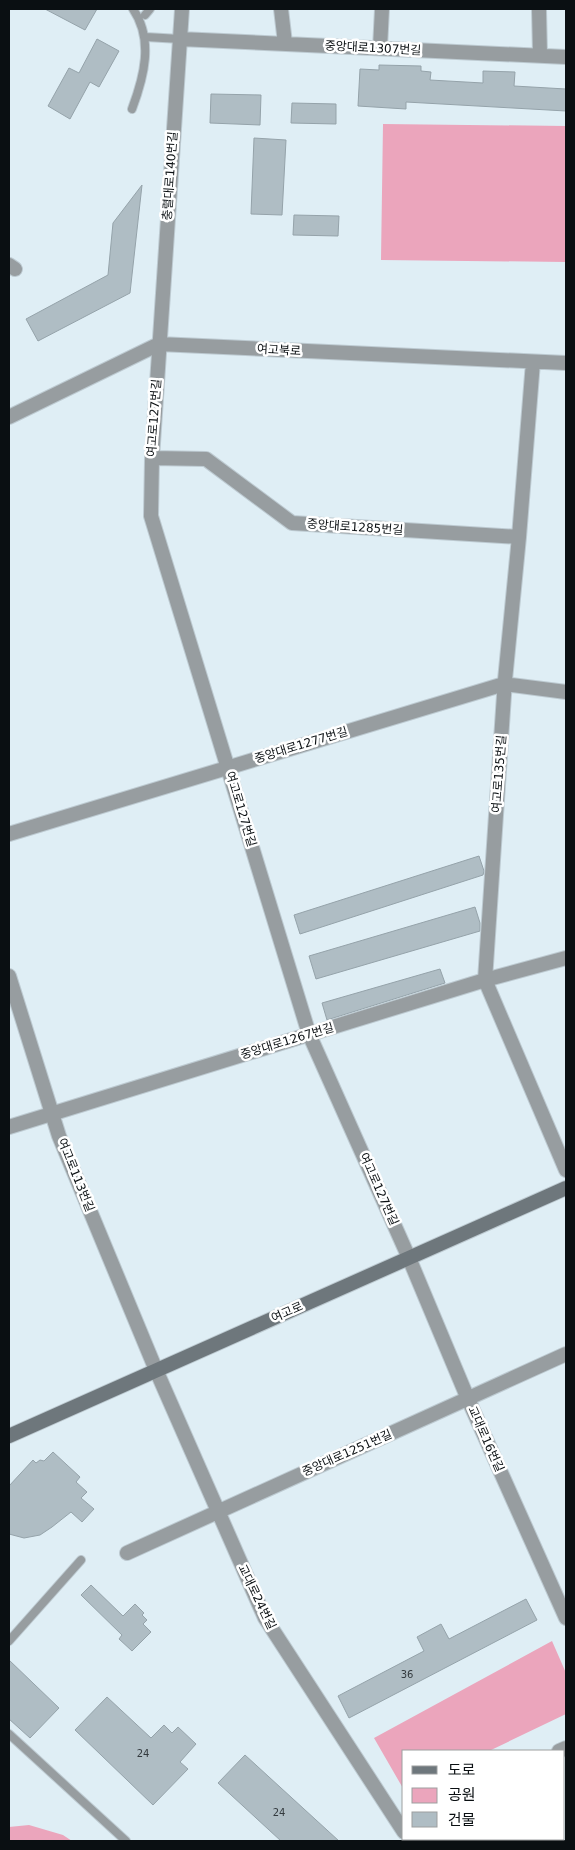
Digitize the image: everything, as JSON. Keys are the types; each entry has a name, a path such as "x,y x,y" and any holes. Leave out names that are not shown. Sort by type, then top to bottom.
{"main road":[{"name":"여고로","path":"9,1436 566,1188"}],"street":[{"name":"충렬대로140번길","path":"159,344 182,9"},
{"path":"281,9 284,44"},
{"path":"380,48 382,9"},
{"path":"539,9 540,55"},
{"name":"중앙대로1307번길","path":"180,38 566,57"},
{"name":"여고북로","path":"9,417 159,344 566,363"},
{"name":"여고로127번길","path":"159,344 150,516 229,767 309,1034 409,1258"},
{"name":"여고로135번길","path":"533,362 519,537 504,684 485,980 566,1170"},
{"name":"중앙대로1285번길","path":"152,458 206,459 292,523 519,537"},
{"name":"중앙대로1277번길","path":"9,834 504,684 566,692"},
{"name":"중앙대로1267번길","path":"9,1126 485,980 566,958"},
{"name":"여고로113번길","path":"9,976 59,1136 156,1370"},
{"name":"교대로16번길","path":"409,1258 468,1398 566,1618"},
{"name":"중앙대로1251번길","path":"127,1552 566,1354"},
{"name":"교대로24번길","path":"156,1370 264,1618 402,1829"}],"lane":[{"path":"132,109 140,87 145,60 146,37 133,9"},
{"path":"146,37 180,38"},
{"path":"9,1640 81,1560"},
{"path":"9,1734 126,1841"}],"green space":[{"path":"383,124 566,126 566,262 381,260"},
{"path":"552,1641 566,1673 566,1714 491,1750 402,1750 402,1787 374,1738"},
{"path":"29,1825 63,1835 72,1841 9,1841 9,1827"}],"building":[{"path":"45,9 97,9 85,30"},
{"path":"97,39 119,51 99,87 90,82 70,119 48,106 69,68 79,73"},
{"path":"379,65 421,66 421,71 431,72 430,80 483,83 483,71 515,72 514,86 566,89 566,111 406,102 406,109 358,106 360,69 379,70"},
{"path":"211,94 261,95 260,125 210,123"},
{"path":"292,103 336,104 336,124 291,123"},
{"path":"254,138 286,140 282,215 251,214"},
{"path":"142,185 130,293 38,341 26,319 108,275 113,223"},
{"path":"294,215 339,216 338,236 293,235"},
{"path":"479,856 484,871 483,875 300,934 294,915"},
{"path":"475,907 480,923 480,931 316,979 309,956"},
{"path":"440,969 445,983 327,1020 322,1003"},
{"path":"53,1452 80,1477 76,1482 87,1492 81,1498 94,1509 82,1522 71,1512 40,1535 24,1538 9,1534 9,1486 33,1460 36,1463 40,1460 44,1461"},
{"path":"91,1585 123,1616 135,1604 144,1613 142,1615 147,1620 143,1624 151,1632 132,1651 119,1639 122,1635 81,1595"},
{"path":"526,1599 537,1620 349,1718 338,1696 424,1651 417,1637 441,1624 449,1639"},
{"path":"9,1660 59,1708 30,1738 9,1719"},
{"path":"107,1697 151,1738 164,1725 172,1733 178,1727 196,1744 180,1762 188,1769 153,1805 75,1730"},
{"path":"245,1755 339,1841 281,1841 218,1783"}]}
